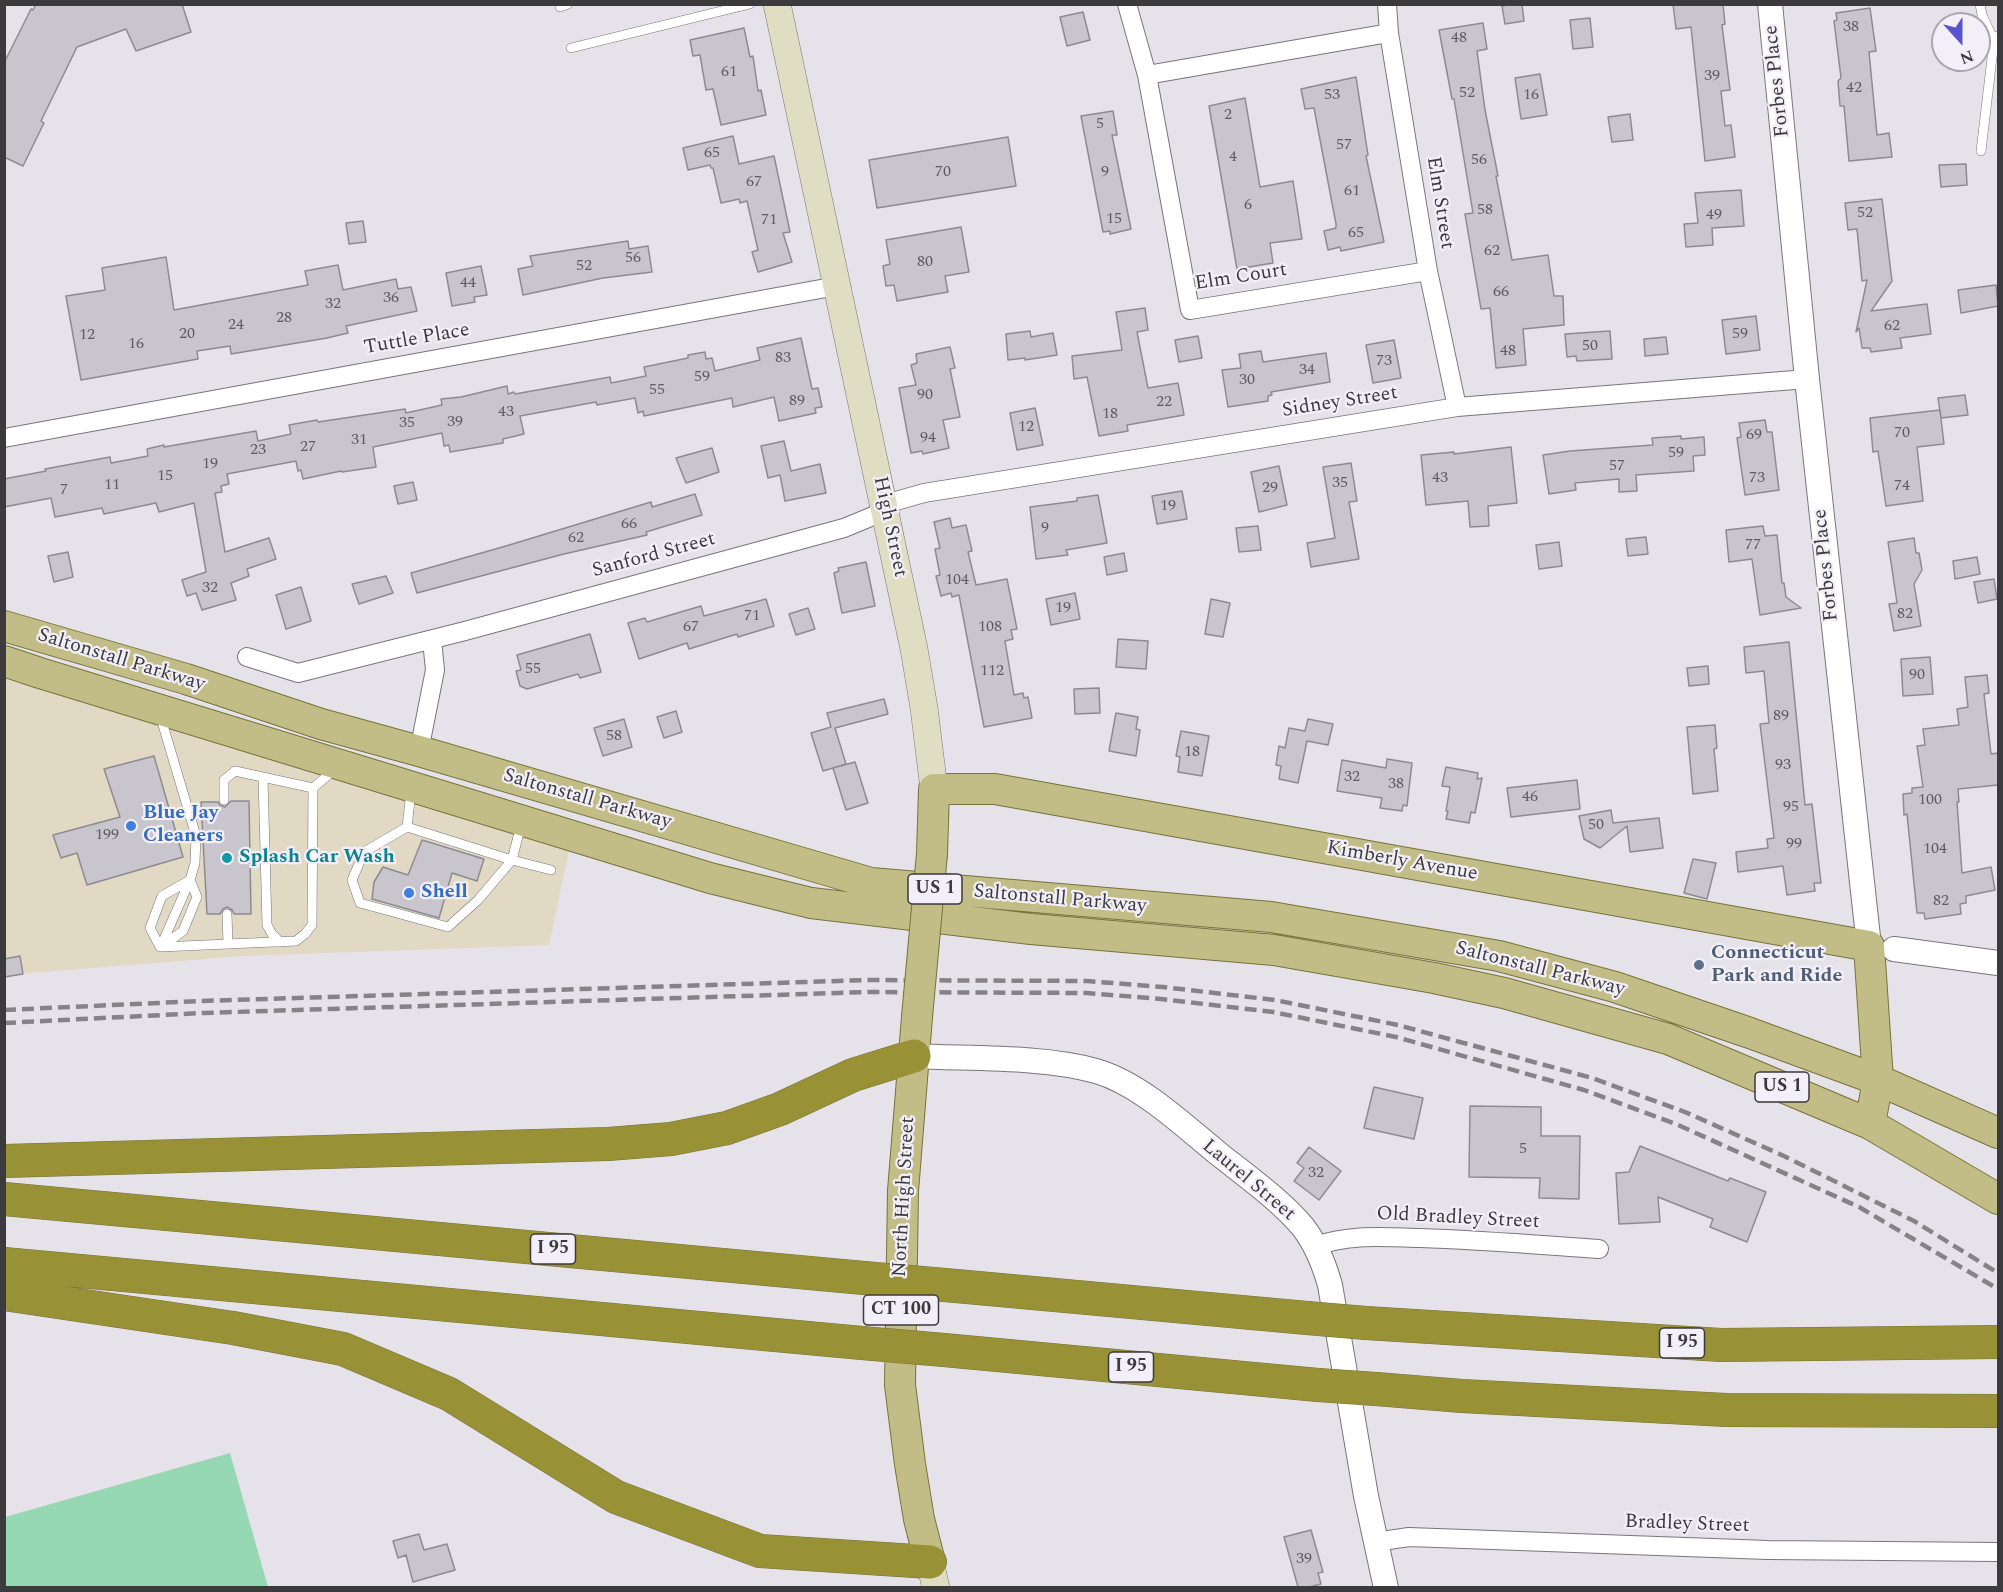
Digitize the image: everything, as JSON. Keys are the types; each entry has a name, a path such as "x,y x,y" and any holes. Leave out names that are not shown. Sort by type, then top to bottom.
{"highway":[{"path":"4,1161 608,1144 670,1139 708,1133 753,1120 853,1075 914,1056"},
{"name":"I 95","path":"4,1199 1366,1323 1721,1345 1998,1342"},
{"name":"I 95","path":"4,1264 1318,1385 1726,1410 1998,1411"},
{"path":"4,1294 233,1328 343,1349 448,1394 616,1497 760,1551 933,1575"}],"main road":[{"name":"High Street","path":"777,4 885,507 922,698 934,789 932,854 914,1056"},
{"name":"Saltonstall Parkway","path":"4,626 186,679 321,724 871,883 1271,917 1499,956 1616,987 1878,1080"},
{"name":"Saltonstall Parkway","path":"4,661 710,878 811,903 1031,929 1274,950 1434,978 1504,993 1668,1039 1870,1124"},
{"name":"Kimberly Avenue","path":"934,789 995,789 1882,948"},
{"name":"Forbes Place","path":"1870,1124 1878,1080 1882,948"},
{"name":"North High Street","path":"914,1056 903,1191 900,1385 919,1519 933,1575"},
{"name":"US 1","path":"1878,1080 1998,1133"},
{"name":"US 1","path":"1870,1124 1998,1198"}],"street":[{"name":"Elm Court","path":"1127,4 1147,75 1190,310 1428,271"},
{"name":"Elm Street","path":"1387,4 1389,33 1428,271 1457,407"},
{"name":"Forbes Place","path":"1770,4 1807,379 1882,948"},
{"path":"1147,75 1389,33"},
{"name":"Tuttle Place","path":"4,438 837,286"},
{"name":"Sidney Street","path":"885,507 896,501 924,493 1457,407 1807,379"},
{"name":"Sanford Street","path":"247,657 298,673 432,640 844,528 873,516 885,507"},
{"path":"419,751 435,670 432,640"},
{"name":"Kimberly Avenue","path":"1882,948 1998,963"},
{"name":"Laurel Street","path":"914,1056 1063,1064 1097,1071 1122,1082 1167,1113 1275,1201 1303,1228 1315,1246 1330,1285 1375,1542 1386,1587"},
{"name":"Old Bradley Street","path":"1315,1246 1337,1239 1357,1237 1445,1239 1599,1249"},
{"name":"Bradley Street","path":"1375,1542 1409,1537 1768,1550 1998,1551"}],"lane":[{"path":"571,48 750,4"},
{"path":"1980,4 1982,15 1996,38 1981,151"},
{"path":"159,710 196,836 195,863 190,880 160,947"},
{"path":"160,947 296,941 306,934 312,925 313,788 340,765"},
{"path":"224,800 224,780 235,771 313,788"},
{"path":"263,777 267,925 280,942"},
{"path":"407,827 412,787"},
{"path":"522,820 512,860 478,900 448,927 360,903 352,880 364,852 407,827 512,860 551,870"},
{"path":"160,947 150,928 162,896 190,880"},
{"path":"160,947 183,931 197,897 190,880"},
{"path":"227,914 228,944"}],"shaded area":[{"path":"5,676 569,851 549,945 243,956 5,975"}],"green space":[{"path":"230,1453 268,1587 5,1587 5,1517"}],"building":[{"path":"36,4 182,4 191,32 136,51 126,29 77,47 41,121 44,123 23,166 4,157 4,63 31,9 33,10"},
{"path":"1522,4 1524,21 1505,24 1502,6"},
{"path":"1673,4 1723,4 1725,24 1722,25 1730,90 1721,91 1725,126 1731,125 1735,157 1705,161 1691,27 1676,29"},
{"path":"1870,8 1876,51 1869,52 1877,135 1889,133 1892,157 1849,161 1844,106 1840,106 1838,81 1841,78 1834,21 1837,20 1836,13"},
{"path":"1083,12 1090,40 1067,46 1060,17"},
{"path":"1590,18 1593,47 1573,49 1570,20"},
{"path":"1483,23 1487,49 1477,51 1485,110 1498,176 1496,176 1512,260 1548,255 1554,296 1563,296 1564,325 1523,329 1526,365 1496,368 1490,308 1481,309 1465,214 1473,213 1454,99 1452,99 1439,30"},
{"path":"744,28 750,57 753,56 758,91 761,90 766,115 721,125 713,89 706,90 700,55 693,56 690,40"},
{"path":"1540,74 1547,115 1521,119 1515,78"},
{"path":"1356,77 1368,155 1366,156 1384,242 1341,251 1340,247 1328,250 1324,231 1336,228 1336,224 1314,108 1305,109 1301,89"},
{"path":"1245,98 1260,187 1293,181 1302,239 1270,243 1273,263 1237,269 1209,106"},
{"path":"1113,111 1117,135 1112,135 1131,229 1110,234 1110,231 1103,232 1081,116"},
{"path":"1630,114 1633,140 1612,142 1608,117"},
{"path":"733,136 739,164 774,156 790,232 783,233 792,262 758,272 752,252 758,250 747,201 740,203 739,199 721,203 713,168 710,165 688,170 683,148"},
{"path":"1008,137 1016,186 877,208 869,160"},
{"path":"1966,164 1967,185 1941,187 1939,165"},
{"path":"1741,190 1744,226 1712,228 1713,245 1686,247 1684,224 1698,223 1695,193"},
{"path":"1882,199 1892,281 1871,311 1927,304 1931,334 1900,338 1902,348 1871,352 1870,348 1862,348 1859,328 1856,332 1867,280 1862,281 1857,229 1848,230 1845,203"},
{"path":"363,221 366,242 349,244 346,223"},
{"path":"961,227 969,272 945,276 948,292 897,301 894,285 886,286 883,266 890,264 886,240"},
{"path":"628,241 629,249 648,246 652,272 603,278 523,295 518,269 533,266 530,256"},
{"path":"166,257 174,310 308,285 305,271 338,265 343,290 396,279 398,289 411,287 417,311 346,326 348,333 327,338 231,354 230,346 197,351 198,359 81,380 66,296 105,290 102,268"},
{"path":"481,266 487,295 474,297 475,302 452,306 446,273"},
{"path":"1996,285 1998,306 1961,313 1958,290"},
{"path":"1145,308 1148,330 1137,332 1148,388 1178,383 1184,415 1127,425 1128,431 1099,436 1087,377 1074,379 1072,356 1122,350 1116,312"},
{"path":"1756,316 1760,350 1726,354 1722,320"},
{"path":"1030,331 1031,337 1053,333 1057,355 1008,360 1006,334"},
{"path":"1610,331 1612,359 1577,361 1576,356 1567,357 1565,334"},
{"path":"1198,336 1202,358 1179,362 1175,340"},
{"path":"1666,337 1668,354 1645,356 1644,339"},
{"path":"801,338 812,389 818,388 822,407 815,408 816,413 779,421 774,397 733,407 732,398 644,416 643,411 638,413 635,398 597,405 596,402 520,416 524,434 503,439 503,443 450,452 449,445 444,446 442,433 373,447 376,467 303,479 296,461 227,474 229,484 221,486 222,492 215,493 225,552 269,538 276,559 247,569 249,576 231,583 236,600 202,610 196,593 187,596 182,580 206,572 194,503 159,512 156,503 104,514 102,508 55,517 51,498 4,507 4,479 46,471 45,469 110,457 111,463 148,456 147,449 164,445 164,447 256,431 258,441 291,434 289,425 405,409 406,413 442,405 441,399 461,397 507,386 508,394 514,392 515,394 610,377 611,383 646,376 644,367 705,352 706,359 712,358 715,371 760,360 757,348"},
{"path":"1394,340 1401,378 1373,383 1366,345"},
{"path":"950,347 955,368 950,369 960,417 943,420 949,448 923,454 922,451 911,453 899,388 916,385 911,365 917,363 916,354"},
{"path":"1261,351 1263,362 1326,353 1330,382 1271,392 1272,395 1268,396 1268,401 1228,407 1222,370 1241,368 1239,354"},
{"path":"1965,395 1968,415 1941,418 1938,398"},
{"path":"1035,408 1043,445 1017,450 1010,413"},
{"path":"1940,410 1944,444 1917,447 1923,501 1886,506 1878,451 1873,452 1870,418"},
{"path":"1765,420 1767,432 1772,432 1779,490 1745,495 1737,438 1741,437 1739,423"},
{"path":"1681,436 1681,439 1704,437 1705,455 1693,456 1694,471 1636,475 1637,491 1619,492 1619,479 1575,483 1576,490 1549,494 1543,455 1653,445 1652,438"},
{"path":"784,441 791,471 820,464 826,493 785,501 780,475 768,478 761,446"},
{"path":"1511,447 1517,503 1488,506 1489,526 1470,527 1468,501 1426,505 1421,455 1454,452 1454,454"},
{"path":"712,448 719,472 686,483 676,458"},
{"path":"1351,463 1357,501 1349,502 1359,559 1311,567 1307,543 1335,538 1323,467"},
{"path":"1279,466 1287,505 1259,512 1251,472"},
{"path":"413,482 417,500 398,504 394,486"},
{"path":"1182,491 1187,519 1157,524 1152,496"},
{"path":"695,494 702,515 646,532 647,535 564,554 417,593 411,573 651,502 652,507"},
{"path":"1098,495 1107,543 1066,550 1068,555 1036,559 1030,507 1077,501 1077,498"},
{"path":"950,518 952,528 966,525 972,551 968,552 976,585 1007,579 1017,629 1011,630 1013,639 1005,641 1014,695 1023,693 1024,698 1028,697 1032,718 984,727 959,595 952,597 951,593 941,596 936,576 940,575 935,549 940,548 934,522"},
{"path":"1258,526 1261,550 1239,552 1236,528"},
{"path":"1763,526 1765,536 1777,535 1782,583 1784,583 1786,597 1801,608 1760,615 1752,559 1729,562 1726,530"},
{"path":"1646,537 1648,554 1628,556 1626,539"},
{"path":"1914,538 1922,570 1914,584 1921,626 1894,631 1889,604 1897,603 1888,542"},
{"path":"1559,542 1562,566 1539,569 1536,545"},
{"path":"68,552 73,577 54,582 48,556"},
{"path":"1124,553 1127,571 1107,575 1104,557"},
{"path":"1977,557 1980,574 1955,579 1953,561"},
{"path":"866,562 875,606 842,613 834,573 839,571 838,568"},
{"path":"386,576 393,593 359,604 352,584"},
{"path":"1994,579 1997,599 1978,603 1974,582"},
{"path":"301,587 311,621 286,629 276,595"},
{"path":"1075,593 1080,619 1051,625 1046,599"},
{"path":"766,599 774,626 738,637 737,634 689,649 687,643 639,659 628,623 645,618 647,622 701,606 704,616"},
{"path":"1211,599 1230,603 1223,637 1205,634"},
{"path":"808,608 815,629 796,635 789,614"},
{"path":"590,634 601,672 580,678 578,674 527,689 520,686 516,671 521,670 517,655"},
{"path":"1118,639 1148,641 1146,669 1116,667"},
{"path":"1789,642 1805,805 1812,804 1821,883 1814,883 1815,891 1787,895 1783,866 1738,872 1736,852 1768,848 1767,839 1774,838 1760,724 1769,723 1764,671 1746,673 1744,647"},
{"path":"1930,657 1933,694 1903,696 1901,659"},
{"path":"1708,666 1709,684 1689,686 1687,668"},
{"path":"1987,675 1989,693 1984,694 1991,754 1998,753 1998,785 1958,789 1959,802 1957,802 1962,873 1991,867 1995,890 1966,896 1966,903 1960,904 1961,914 1925,919 1924,913 1917,913 1903,794 1912,793 1912,788 1923,787 1917,746 1925,745 1923,729 1959,725 1957,709 1968,707 1965,677"},
{"path":"1099,688 1100,713 1075,714 1074,689"},
{"path":"884,699 888,714 835,728 846,764 823,771 811,733 831,727 827,713"},
{"path":"676,711 682,732 664,738 657,717"},
{"path":"1116,713 1138,717 1136,729 1140,730 1136,756 1109,751"},
{"path":"624,719 632,747 603,756 594,728"},
{"path":"1308,719 1333,724 1328,745 1307,741 1298,783 1279,779 1281,766 1276,765 1279,746 1285,748 1289,728 1305,731"},
{"path":"1715,725 1717,748 1714,749 1718,791 1693,794 1687,727"},
{"path":"1181,731 1209,736 1202,776 1178,772 1180,757 1176,756"},
{"name":"Blue Jay Cleaners","path":"154,756 183,857 87,885 77,853 61,858 53,835 120,817 104,769"},
{"path":"1387,759 1412,763 1407,806 1403,805 1402,811 1380,808 1382,798 1337,791 1342,760 1386,768"},
{"path":"855,762 868,803 846,810 833,768"},
{"path":"1446,767 1478,773 1477,779 1482,778 1475,813 1471,812 1469,823 1446,819 1450,787 1442,786"},
{"path":"1577,780 1580,809 1511,817 1507,788"},
{"name":"Splash Car Wash","path":"231,801 249,801 251,914 234,914 227,907 220,914 207,914 201,802 218,802 225,807"},
{"path":"1611,810 1613,823 1659,818 1663,848 1630,852 1627,826 1600,848 1584,839 1579,816"},
{"path":"422,840 484,859 477,881 452,873 439,918 372,899 374,882 383,867 408,875"},
{"path":"1693,859 1716,863 1707,899 1684,893"},
{"path":"20,956 23,974 4,977 4,959"},
{"path":"1374,1087 1423,1098 1414,1139 1364,1128"},
{"path":"1470,1106 1541,1107 1541,1136 1580,1136 1579,1199 1539,1198 1540,1178 1469,1177"},
{"path":"1640,1146 1728,1181 1730,1178 1766,1192 1747,1242 1710,1227 1713,1219 1658,1197 1660,1222 1619,1224 1616,1173 1629,1172"},
{"path":"1309,1147 1341,1171 1319,1200 1294,1181 1304,1168 1297,1163"},
{"path":"1311,1530 1323,1572 1318,1573 1321,1584 1298,1587 1284,1537"},
{"path":"419,1534 424,1550 447,1544 455,1570 413,1582 406,1555 398,1558 393,1541"}],"railway":[{"path":"4,1010 201,1001 869,980 1087,981 1275,1000 1398,1025 1592,1078 1685,1112 1784,1156 1914,1221 1998,1273"},
{"path":"4,1023 202,1013 869,992 1087,993 1273,1012 1396,1037 1584,1090 1676,1124 1859,1207 1998,1289"}],"place":[{"name":"Blue Jay Cleaners","path":"131,826"},
{"name":"Splash Car Wash","path":"227,858"},
{"name":"Shell","path":"409,893"},
{"name":"Connecticut Park and Ride","path":"1699,965"}]}
